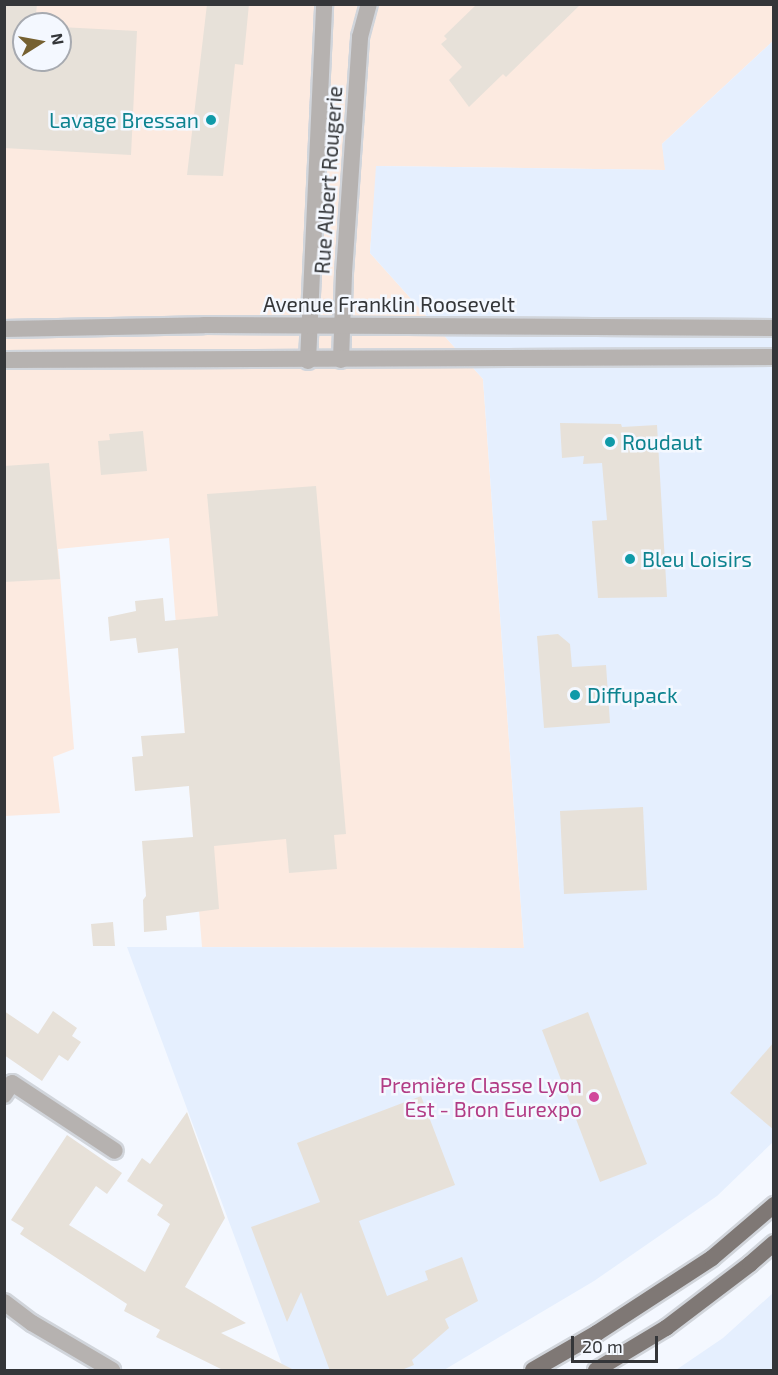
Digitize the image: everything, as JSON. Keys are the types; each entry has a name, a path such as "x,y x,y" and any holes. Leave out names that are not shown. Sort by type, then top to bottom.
{"main road":[{"path":"533,1371 597,1333 712,1258 774,1205"},
{"path":"603,1368 666,1328 774,1243"}],"street":[{"name":"Rue Albert Rougerie","path":"308,361 324,4"},
{"name":"Rue Albert Rougerie","path":"341,360 360,37 369,4"},
{"name":"Avenue Franklin Roosevelt","path":"4,329 204,325 774,328"},
{"path":"4,360 308,361 774,357"},
{"path":"7,1086 115,1151"},
{"path":"4,1302 32,1323 112,1371"}],"shaded area":[{"path":"4,5 773,5 773,41 662,144 666,170 377,166 370,253 483,379 524,948 202,947 169,538 58,549 74,749 53,757 60,813 5,816"},
{"path":"773,41 773,1142 717,1196 594,1281 444,1370 284,1370 127,947 524,948 483,379 370,253 376,166 665,170 662,144"},
{"path":"773,1293 773,1370 676,1370 723,1338"}],"building":[{"path":"4,4 37,4 36,12 12,12 12,72 72,72 72,28 137,31 131,155 4,148"},
{"name":"Lavage Bressan","path":"207,4 249,4 243,65 235,64 223,176 187,175"},
{"path":"477,4 581,4 506,77 503,74 469,107 449,80 462,67 441,44 447,39 444,36"},
{"path":"560,423 621,424 622,427 657,425 667,597 598,598 592,521 607,520 602,463 583,464 584,456 562,458"},
{"path":"143,431 147,471 101,475 98,441 110,440 109,434"},
{"path":"49,463 60,579 4,582 4,466"},
{"path":"316,486 346,834 334,835 337,869 289,873 286,839 214,846 219,909 166,916 167,930 144,932 143,900 146,896 142,841 193,837 189,786 135,791 132,757 143,756 141,736 185,733 178,648 138,653 136,638 110,641 108,617 136,611 135,601 163,598 165,621 218,616 207,494"},
{"name":"Diffupack","path":"558,634 570,644 572,667 606,665 610,723 544,728 537,636"},
{"path":"643,807 647,890 564,894 560,811"},
{"path":"113,922 115,946 93,946 91,924"},
{"path":"4,1011 38,1034 53,1011 77,1028 72,1036 81,1042 68,1061 59,1055 42,1081 4,1055"},
{"name":"Première Classe Lyon Est - Bron Eurexpo","path":"588,1012 647,1164 600,1182 542,1030"},
{"path":"774,1042 774,1130 730,1093"},
{"path":"421,1096 455,1185 359,1221 387,1296 428,1280 425,1271 462,1257 478,1301 445,1319 449,1328 412,1360 414,1365 399,1371 330,1371 301,1292 287,1322 251,1227 320,1202 297,1143"},
{"path":"187,1112 225,1218 185,1287 246,1323 221,1333 296,1371 225,1371 156,1337 160,1330 124,1311 127,1304 20,1234 24,1228 11,1220 67,1135 122,1173 107,1194 96,1186 69,1225 145,1272 170,1224 157,1215 163,1205 127,1181 142,1158 150,1164"}],"place":[{"name":"Lavage Bressan","path":"211,120"},
{"name":"Roudaut","path":"610,442"},
{"name":"Bleu Loisirs","path":"630,559"},
{"name":"Diffupack","path":"575,695"},
{"name":"Première Classe Lyon Est - Bron Eurexpo","path":"594,1097"}]}
